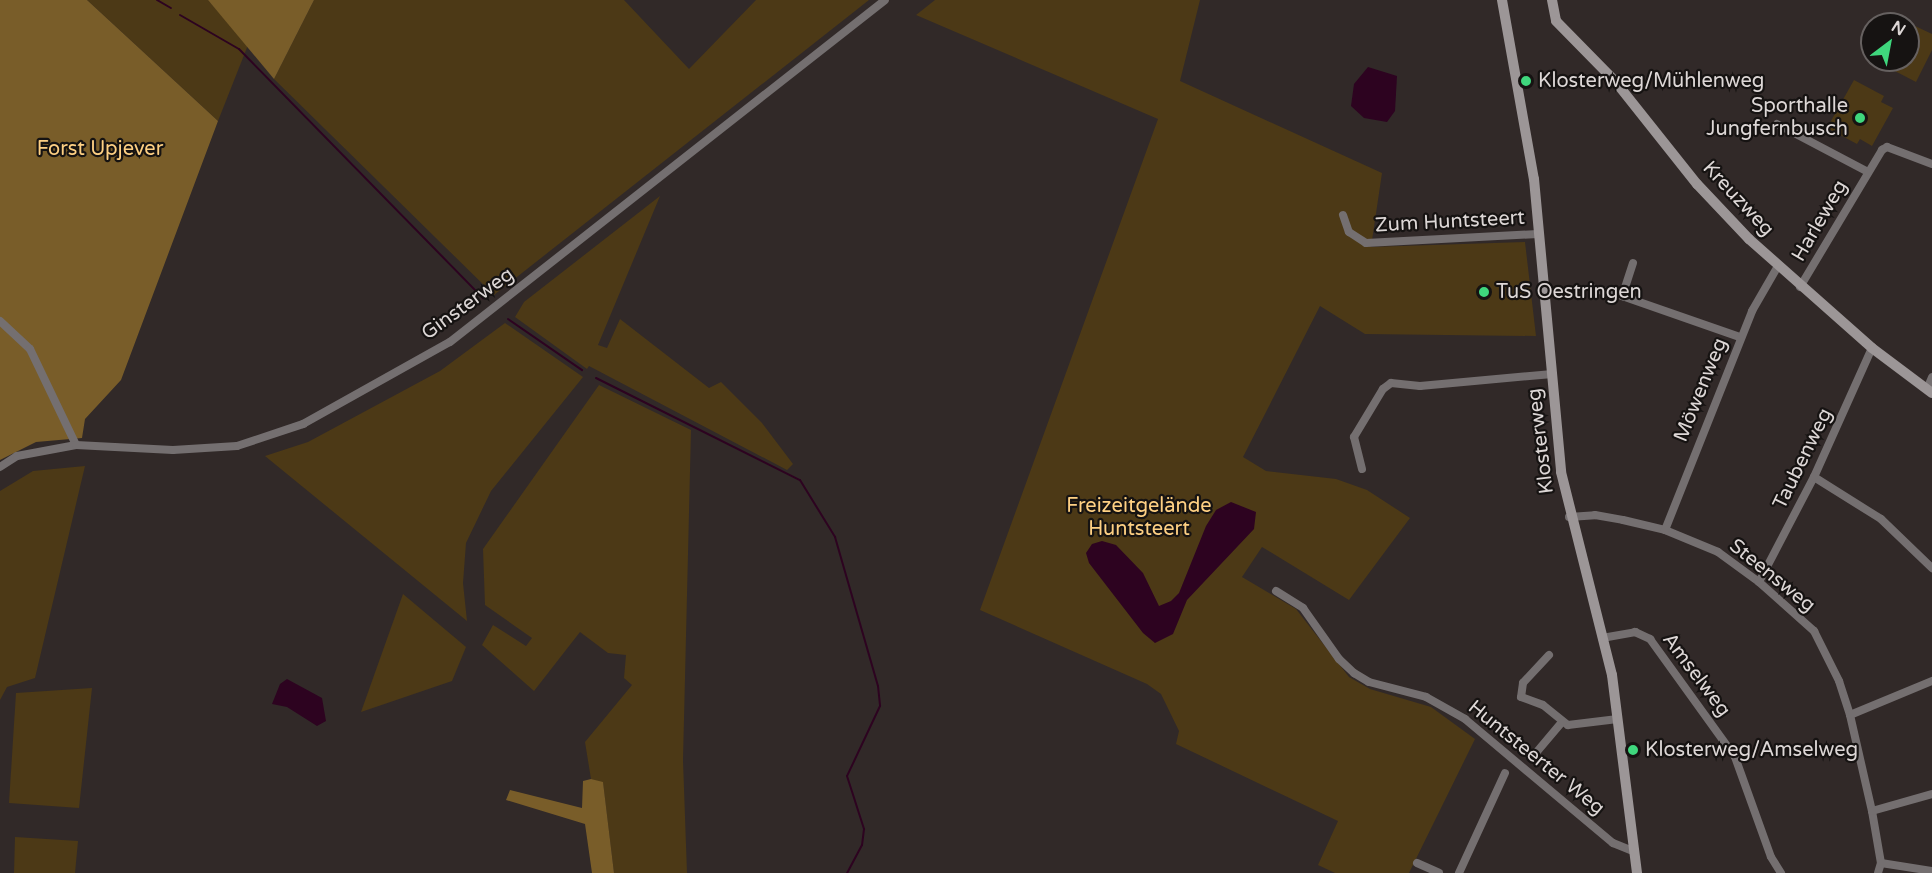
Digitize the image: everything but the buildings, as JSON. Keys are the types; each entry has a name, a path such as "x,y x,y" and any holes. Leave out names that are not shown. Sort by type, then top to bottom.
{"street":[{"name":"Ginsterweg","path":"0,467 17,456 76,445 173,450 237,446 303,424 450,342 885,0"},
{"name":"Klosterweg","path":"1502,0 1525,118 1551,374 1569,517 1602,638 1617,719 1637,873"},
{"name":"Kreuzweg","path":"1552,0 1556,21 1615,81 1697,184 1800,287 1872,348 1929,391"},
{"name":"Harleweg","path":"1777,124 1868,172"},
{"name":"Harleweg","path":"1800,287 1868,172 1887,147 1932,164"},
{"name":"Zum Huntsteert","path":"1343,215 1349,232 1366,243 1538,234"},
{"path":"1622,296 1633,263"},
{"name":"Möwenweg","path":"1665,530 1740,337 1778,266"},
{"path":"1591,288 1622,296 1740,337"},
{"path":"0,321 30,349 76,445"},
{"name":"Taubenweg","path":"1759,582 1814,477 1872,348"},
{"path":"1362,469 1354,437 1383,389 1391,383 1420,386 1551,374"},
{"path":"1929,391 1932,376"},
{"path":"1814,477 1881,519 1932,568"},
{"name":"Steensweg","path":"1569,517 1595,515 1665,530 1718,552 1759,582 1814,631 1839,681 1850,716 1872,811 1881,863 1878,873"},
{"name":"Huntsteerter Weg","path":"1276,591 1302,608 1338,659 1354,673 1369,682 1426,697 1465,719 1613,843 1633,851"},
{"name":"Amselweg","path":"1602,638 1635,632 1650,639 1736,757 1771,857 1781,873"},
{"path":"1549,655 1523,684 1521,697 1543,705 1568,725 1617,719"},
{"path":"1850,716 1932,681"},
{"path":"1535,754 1562,722"},
{"path":"1459,873 1505,773"},
{"path":"1872,811 1932,794"},
{"path":"1417,863 1439,873"},
{"path":"1881,863 1932,871"}],"green space":[{"name":"Forst Upjever","path":"0,0 87,0 218,121 121,380 85,419 82,438 36,442 0,460"},
{"path":"87,0 208,0 248,45 218,121"},
{"path":"208,0 314,0 274,79"},
{"path":"314,0 624,0 689,69 756,0 869,0 494,295 274,79"},
{"name":"Freizeitgelände Huntsteert","path":"935,0 1200,0 1180,81 1382,173 1371,247 1525,242 1536,336 1365,334 1320,306 1243,457 1266,471 1336,479 1367,490 1410,518 1349,600 1262,547 1242,577 1296,609 1349,677 1370,689 1431,707 1475,739 1409,873 1335,873 1318,865 1338,821 1176,744 1179,731 1161,694 1147,684 980,610 1158,119 916,15"},
{"path":"1920,28 1932,34 1932,50 1916,82 1897,72 1920,72"},
{"name":"Sporthalle Jungfernbusch","path":"1854,80 1884,96 1881,102 1893,108 1872,146 1860,139 1857,144 1827,128"},
{"path":"660,196 598,345 607,348 620,319 709,388 721,382 762,423 793,464 787,470 589,366 587,369 515,317 524,302"},
{"path":"505,323 583,377 491,491 466,543 463,583 467,621 265,456 308,442 440,371"},
{"path":"599,385 691,430 683,760 687,873 614,873 603,783 591,779 585,742 632,685 624,678 626,655 608,653 580,632 534,691 482,645 493,625 526,646 532,638 485,605 483,549"},
{"path":"85,466 35,678 7,687 0,700 0,491 33,471"},
{"path":"403,594 466,647 452,681 361,712"},
{"path":"92,688 79,808 9,803 16,693"},
{"path":"591,779 603,782 614,873 592,873 585,824 506,800 510,790 582,808 583,781"},
{"path":"15,837 78,841 75,873 14,873"}],"shaded area":[{"path":"1368,67 1397,76 1395,111 1387,122 1364,118 1351,106 1354,84"},
{"path":"1231,502 1256,512 1254,529 1187,600 1173,634 1155,643 1143,633 1089,563 1086,553 1092,544 1102,541 1116,545 1143,573 1159,606 1171,601 1179,593 1206,526 1216,510"},
{"path":"287,679 322,698 326,721 317,726 287,707 272,704 280,684"}],"waterway":[{"path":"157,0 171,8"},
{"path":"180,15 239,49 483,298"},
{"path":"508,319 582,370"},
{"path":"596,378 800,480 835,537 878,686 880,706 847,776 864,829 862,845 847,873"}],"place":[{"name":"Klosterweg/Mühlenweg","path":"1526,81"},
{"name":"Sporthalle Jungfernbusch","path":"1860,118"},
{"name":"TuS Oestringen","path":"1484,292"},
{"name":"Klosterweg/Amselweg","path":"1633,750"}]}
